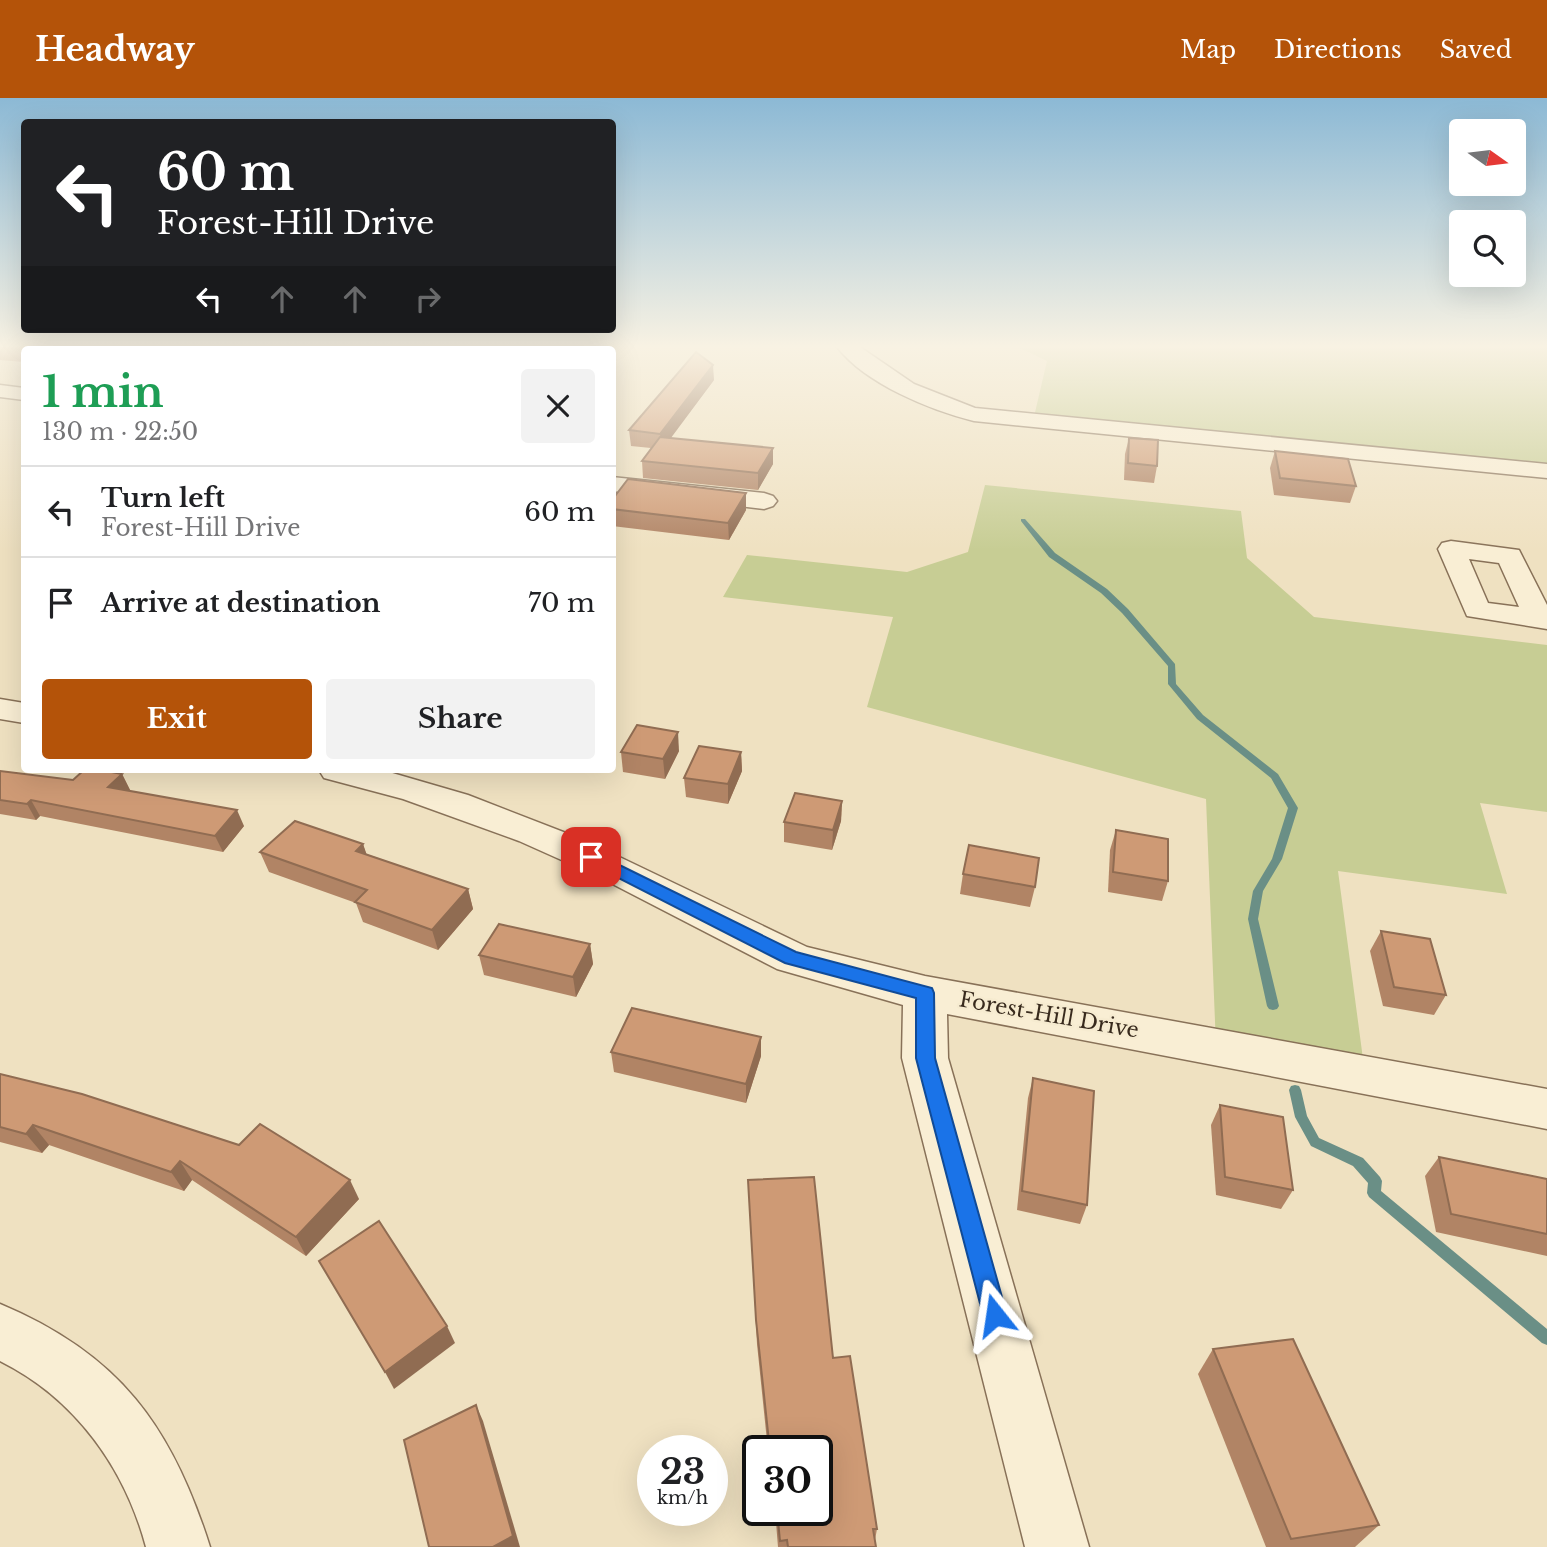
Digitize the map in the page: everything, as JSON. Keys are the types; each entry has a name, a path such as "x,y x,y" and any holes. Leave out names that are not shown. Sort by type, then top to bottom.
{"street":[{"path":"980,415 1547,471"},
{"path":"616,484 764,501"},
{"path":"0,709 21,712"},
{"name":"Forest-Hill Drive","path":"346,773 464,807 534,833 591,857 792,958 925,993 1547,1109"},
{"path":"925,993 925,1058 1057,1547"},
{"path":"0,1332 25,1342 87,1386 137,1445 174,1530 178,1547"}],"green space":[{"path":"1034,415 1547,415 1547,471 1033,421"},
{"path":"985,485 1241,511 1247,558 1314,617 1547,645 1547,812 1480,803 1507,894 1338,871 1365,1074 1216,1046 1206,799 867,707 893,617 723,597 747,555 907,572 968,552"}],"building":[{"path":"642,415 675,415 660,434 629,430"},
{"path":"660,437 773,448 758,473 642,461"},
{"path":"1129,438 1158,440 1157,466 1128,463"},
{"path":"1275,451 1348,459 1356,486 1280,478"},
{"path":"628,479 746,493 728,523 616,509 616,495"},
{"path":"637,725 678,732 663,759 621,752"},
{"path":"699,746 741,752 728,784 684,778"},
{"path":"0,771 73,780 81,773 117,773 122,774 108,787 237,810 215,836 31,800 27,804 0,800"},
{"path":"795,793 842,801 833,830 784,822"},
{"path":"295,821 363,844 356,851 468,889 432,930 355,902 367,890 260,852"},
{"path":"1116,830 1168,839 1168,881 1113,872"},
{"path":"969,845 1039,858 1035,887 963,874"},
{"path":"499,924 590,944 573,977 479,955"},
{"path":"1381,931 1430,939 1446,995 1394,987"},
{"path":"632,1008 761,1037 746,1084 611,1052"},
{"path":"0,1074 82,1094 239,1145 260,1124 350,1180 296,1237 180,1161 171,1172 33,1125 26,1134 0,1127"},
{"path":"1033,1078 1094,1091 1087,1205 1022,1191"},
{"path":"1220,1105 1283,1117 1293,1190 1225,1177"},
{"path":"1439,1157 1547,1179 1547,1234 1451,1214"},
{"path":"814,1177 833,1358 850,1356 877,1529 873,1529 876,1547 788,1547 787,1540 780,1541 779,1526 833,1526 833,1435 768,1435 756,1320 748,1180"},
{"path":"379,1221 447,1326 385,1372 319,1261"},
{"path":"1293,1339 1379,1525 1291,1539 1213,1349"},
{"path":"476,1405 513,1536 493,1547 429,1547 404,1440"}],"waterway":[{"path":"1023,520 1052,555 1104,591 1125,611 1172,666 1172,684 1200,717 1275,776 1293,808 1277,859 1258,891 1253,919 1273,1006"},
{"path":"1295,1090 1301,1117 1315,1142 1358,1162 1375,1181 1374,1193 1547,1338"}],"route":[{"path":"591,857 734,932 792,958 833,971 925,993 925,1058 995,1315"}]}
